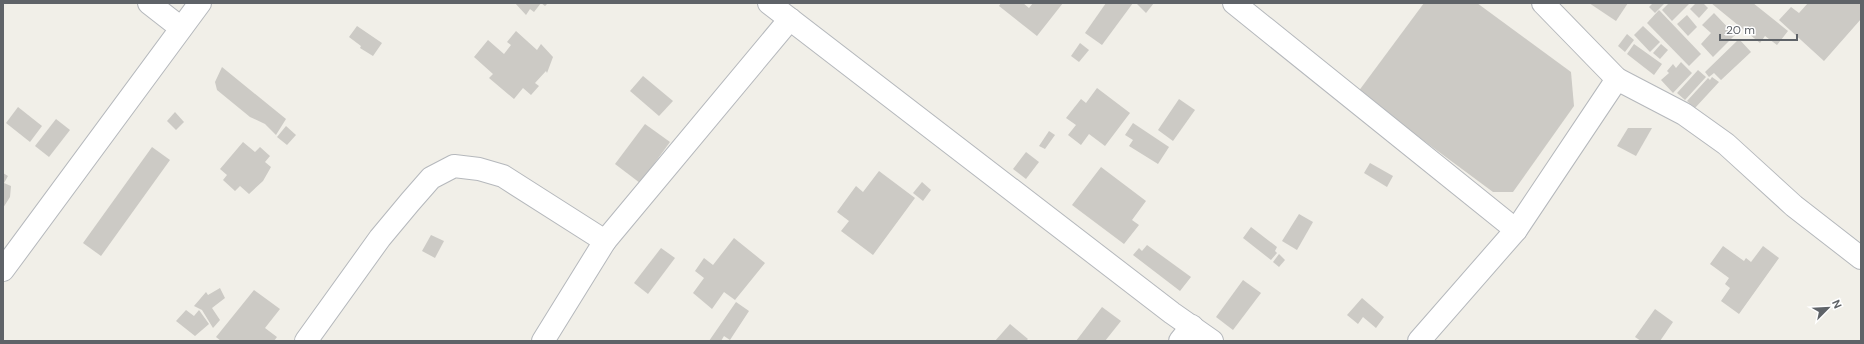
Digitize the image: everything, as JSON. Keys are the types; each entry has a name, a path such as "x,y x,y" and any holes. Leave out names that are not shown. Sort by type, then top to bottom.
{"street":[{"path":"149,3 181,28"},
{"path":"3,270 200,3"},
{"path":"769,3 1186,334 1212,341"},
{"path":"1234,3 1516,230"},
{"path":"1543,3 1617,79 1684,114 1726,144 1794,206 1861,258"},
{"path":"543,341 605,241 790,19"},
{"path":"1419,341 1516,230 1617,79"},
{"path":"306,341 380,238 405,208 431,178 454,166 479,169 503,176 605,241"}],"building":[{"path":"515,3 541,3 534,12 530,9 526,15"},
{"path":"541,3 548,3 545,6"},
{"path":"1001,3 1023,3 1029,8 1033,3 1063,3 1037,36 999,6"},
{"path":"1106,3 1133,3 1102,45 1085,33"},
{"path":"1154,3 1146,13 1137,4"},
{"path":"1424,3 1477,3 1571,72 1574,106 1513,192 1493,192 1358,92"},
{"path":"1589,3 1628,3 1616,21"},
{"path":"1653,3 1665,3 1655,13 1649,7"},
{"path":"1669,3 1690,3 1672,21 1662,10"},
{"path":"1696,3 1703,3 1708,8 1699,18 1690,9"},
{"path":"1711,3 1753,3 1788,31 1777,45 1765,36 1760,43"},
{"path":"1808,3 1861,3 1861,19 1824,61 1779,20 1791,7 1799,13"},
{"path":"1659,10 1701,54 1689,66 1647,23"},
{"path":"1714,13 1735,35 1713,57 1701,44 1711,33 1702,25"},
{"path":"1687,15 1697,27 1688,36 1677,24"},
{"path":"357,26 382,43 373,56 360,48 361,46 349,37"},
{"path":"1643,26 1660,42 1650,52 1634,35"},
{"path":"516,31 537,50 541,44 553,57 547,73 546,71 535,83 539,86 531,95 523,88 514,99 489,78 493,74 474,57 488,40 504,54 511,45 507,42"},
{"path":"1627,34 1634,40 1625,52 1618,46"},
{"path":"1739,39 1751,52 1721,80 1714,73 1709,77 1705,72"},
{"path":"1080,43 1089,50 1079,62 1071,56"},
{"path":"1634,44 1662,64 1654,75 1627,54"},
{"path":"1661,44 1668,50 1660,59 1653,53"},
{"path":"1681,62 1692,73 1673,93 1661,80 1669,73 1667,71 1673,64 1676,68"},
{"path":"222,67 286,119 276,135 265,124 250,117 217,90 215,82"},
{"path":"1698,70 1706,77 1685,100 1677,93"},
{"path":"643,76 673,101 659,116 630,91"},
{"path":"1712,77 1719,82 1695,108 1687,101 1708,78 1710,80"},
{"path":"1097,88 1130,113 1105,146 1089,134 1081,145 1068,135 1076,125 1066,118 1081,99 1086,103"},
{"path":"1179,99 1195,110 1173,141 1158,130"},
{"path":"18,107 42,126 30,142 6,123"},
{"path":"175,112 184,122 176,130 167,121"},
{"path":"56,119 70,130 49,157 35,146"},
{"path":"1133,123 1169,147 1158,164 1129,146 1133,140 1125,135"},
{"path":"645,124 670,142 640,183 615,164"},
{"path":"286,126 296,135 287,145 277,137"},
{"path":"1628,128 1652,128 1636,156 1617,146"},
{"path":"1049,131 1055,135 1045,149 1039,146"},
{"path":"243,142 255,152 260,147 270,156 265,162 271,167 263,181 249,194 240,186 235,191 223,180 227,175 220,169"},
{"path":"152,147 170,160 101,256 83,243"},
{"path":"1026,152 1039,162 1026,179 1013,169"},
{"path":"1370,163 1393,176 1387,187 1364,173"},
{"path":"1101,167 1146,201 1132,220 1139,225 1124,244 1072,205"},
{"path":"879,171 915,198 873,255 841,231 849,221 837,212 856,186 863,192"},
{"path":"3,173 8,176 4,183 11,186 10,197 3,208"},
{"path":"922,182 931,190 923,201 913,193"},
{"path":"1299,214 1313,222 1297,250 1282,241"},
{"path":"1251,227 1277,247 1275,251 1277,253 1271,260 1243,238"},
{"path":"431,235 444,241 435,258 422,251"},
{"path":"734,238 765,263 735,300 724,292 712,309 693,293 704,278 695,271 704,258 713,265"},
{"path":"1147,245 1191,277 1180,291 1133,255 1139,248 1142,251"},
{"path":"1723,246 1744,261 1746,258 1751,262 1763,246 1779,258 1739,314 1721,301 1730,288 1725,284 1729,278 1710,264"},
{"path":"661,248 675,258 648,294 634,283"},
{"path":"1279,254 1285,260 1279,267 1273,262"},
{"path":"1243,280 1261,293 1233,330 1216,317"},
{"path":"220,288 225,298 212,308 220,320 213,328 202,310 194,306 206,292 208,295"},
{"path":"254,290 280,309 265,328 277,337 274,341 221,341 216,337"},
{"path":"1362,298 1384,317 1376,328 1363,317 1358,324 1347,315"},
{"path":"736,302 749,311 730,340 724,336 721,341 709,341"},
{"path":"1102,307 1121,321 1105,341 1076,341"},
{"path":"1655,309 1673,322 1660,341 1641,341 1635,337"},
{"path":"186,310 194,316 199,310 209,324 195,336 176,321"},
{"path":"1010,324 1028,339 1026,341 995,341"}]}
